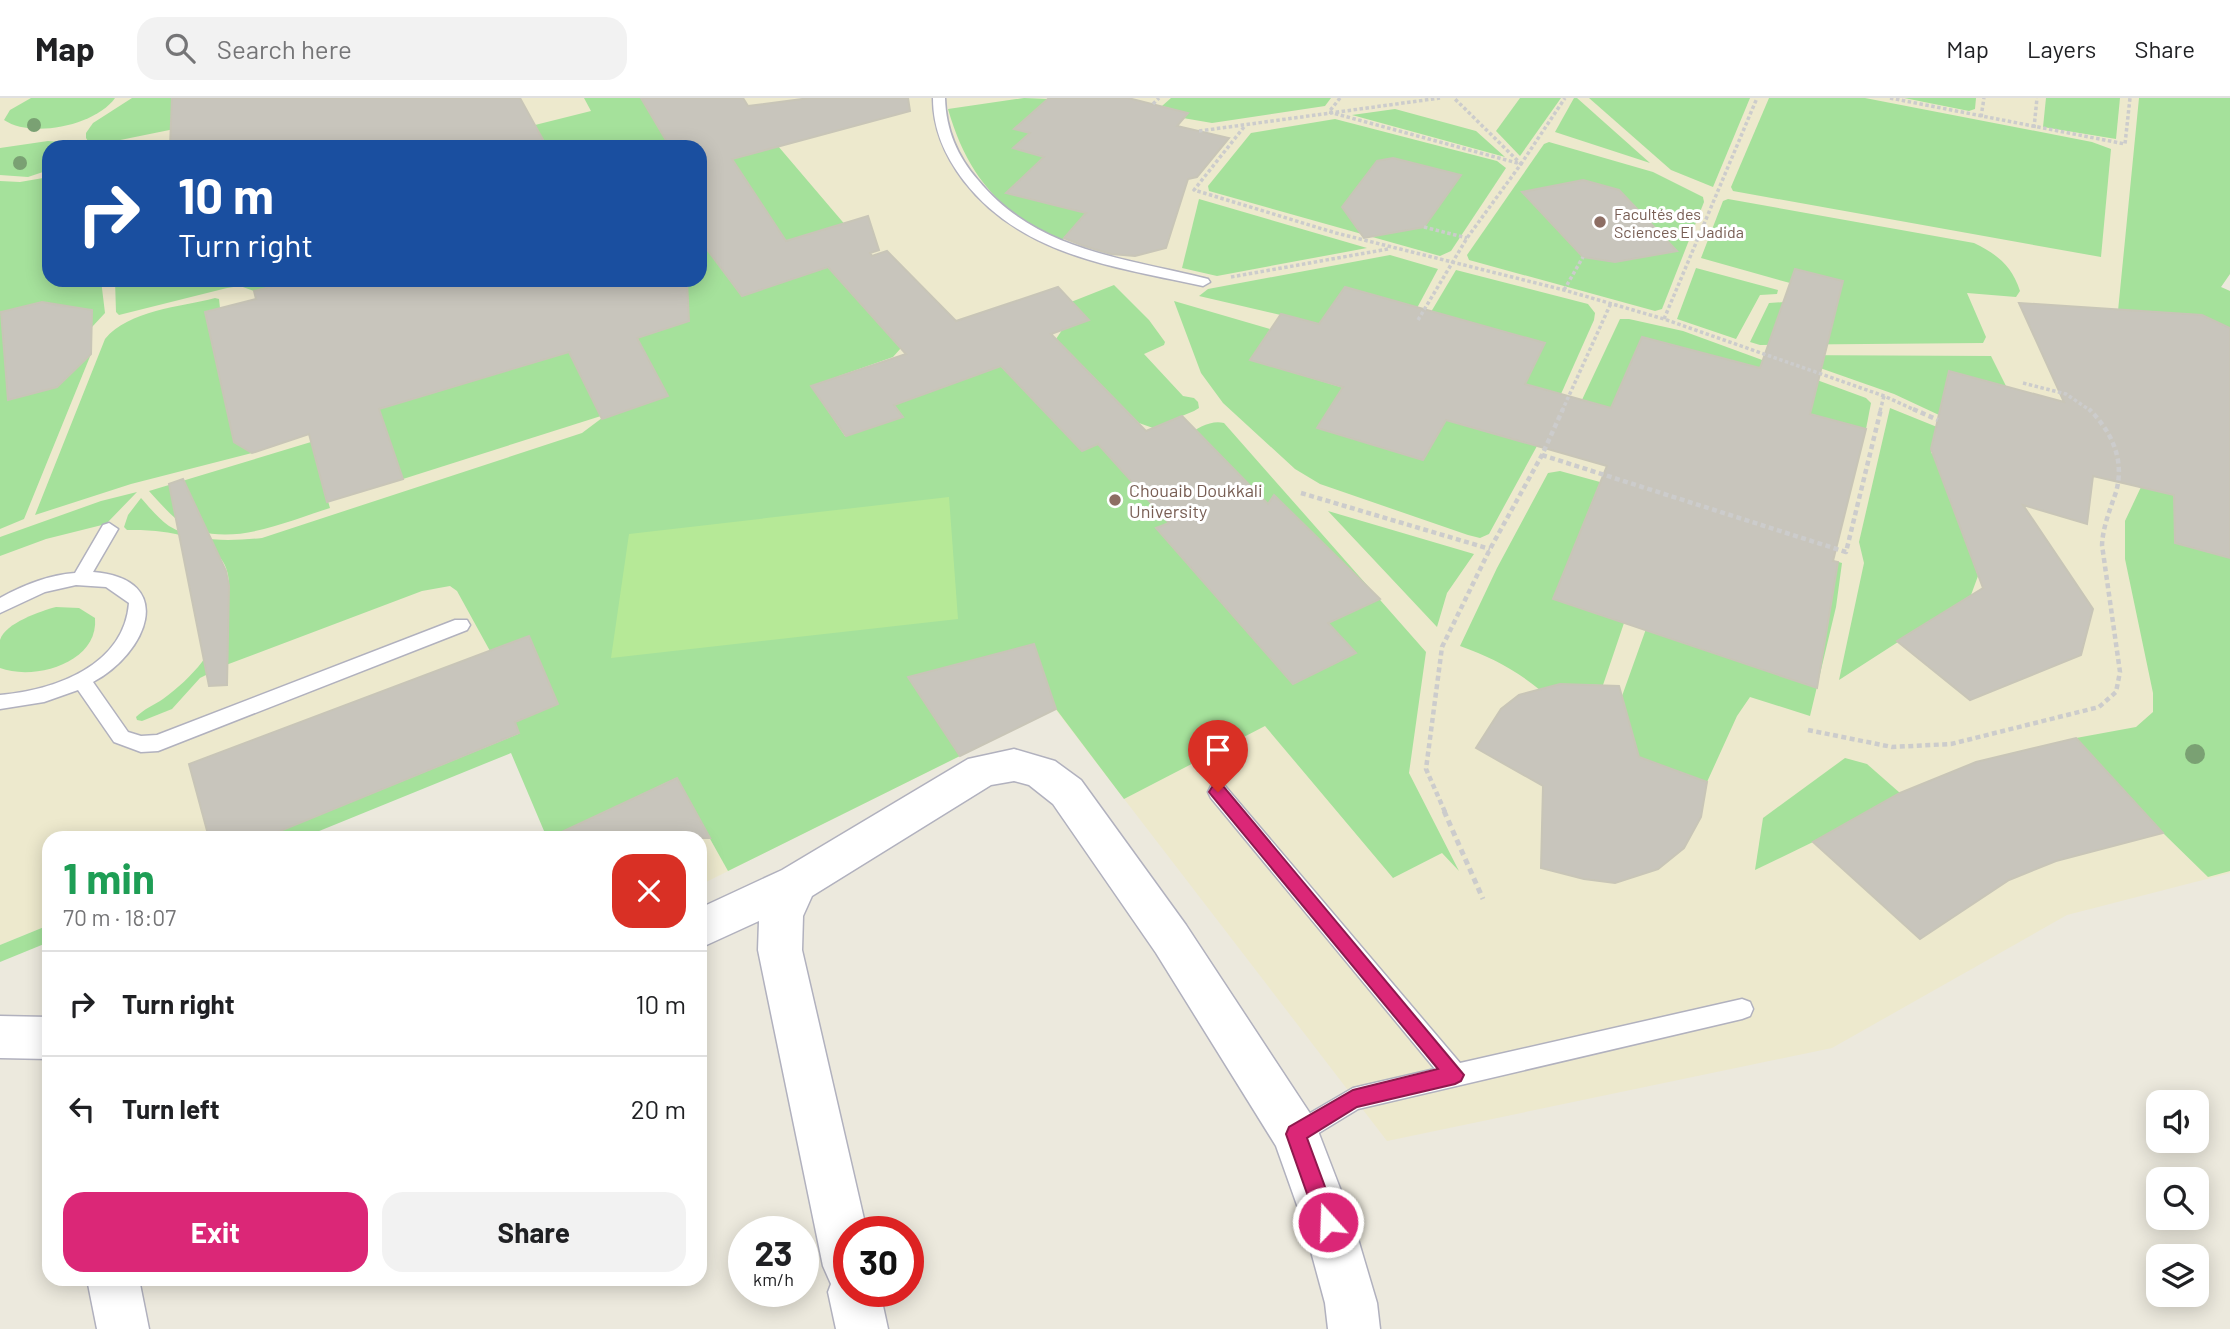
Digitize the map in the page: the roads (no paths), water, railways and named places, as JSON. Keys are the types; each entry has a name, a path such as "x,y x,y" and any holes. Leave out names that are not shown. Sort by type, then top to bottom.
{"street":[{"path":"707,926 797,883 982,769 1014,765 1041,772 1067,792 1171,939 1296,1134 1328,1222 1351,1303 1354,1329"},
{"path":"797,883 781,916 780,950 838,1216"},
{"path":"0,1037 42,1038"},
{"path":"114,1286 123,1329"},
{"path":"857,1307 862,1329"}],"lane":[{"path":"939,98 942,133 954,160 984,197 1015,224 1042,239 1080,252 1203,282"},
{"path":"80,580 109,529"},
{"path":"0,607 13,598 39,589 90,578 113,583 138,601 140,616 136,630 120,652 99,670 42,696 0,702"},
{"path":"81,679 121,737 141,744 158,743 461,625"},
{"path":"1218,792 1455,1075"},
{"path":"1296,1134 1353,1099 1742,1009"}],"place":[{"name":"Facultés des Sciences El Jadida","path":"1600,222"},
{"name":"Chouaib Doukkali University","path":"1115,500"}]}
